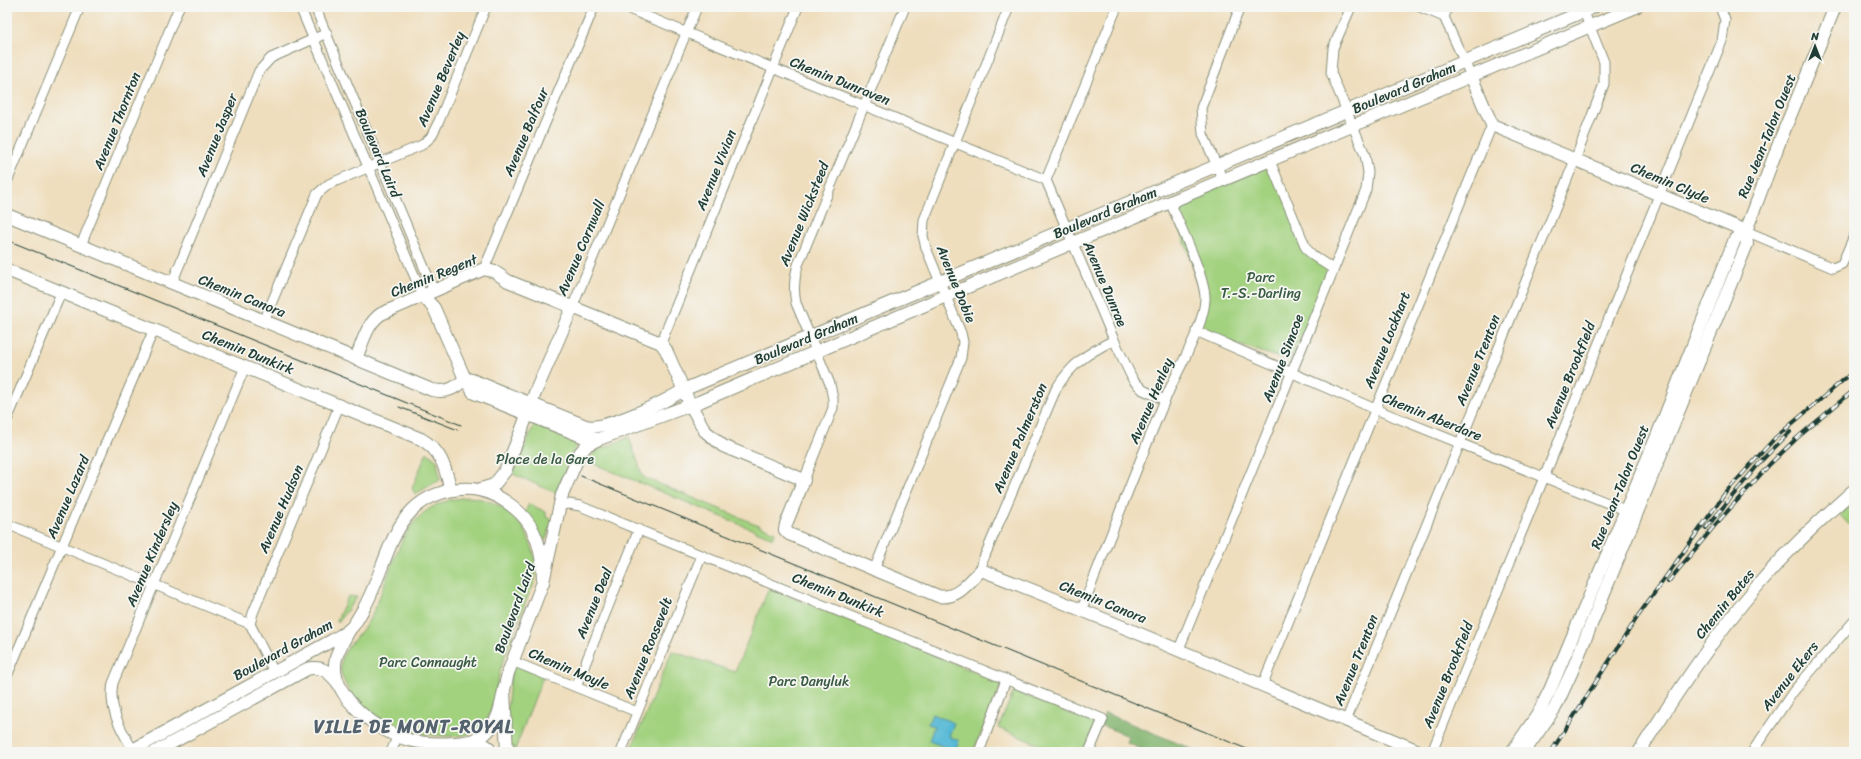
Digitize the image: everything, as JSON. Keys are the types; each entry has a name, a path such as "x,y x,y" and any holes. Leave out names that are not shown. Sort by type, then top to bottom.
{"street":[{"path":"7,182 80,7"},
{"name":"Avenue Thornton","path":"81,246 179,7"},
{"name":"Boulevard Laird","path":"300,7 423,296 434,308 465,379"},
{"name":"Boulevard Laird","path":"315,7 434,291 434,308"},
{"name":"Avenue Beverley","path":"264,321 317,194 329,184 422,145 431,136 440,121 486,7"},
{"name":"Avenue Balfour","path":"484,269 594,7"},
{"name":"Chemin Dunraven","path":"624,7 1046,180"},
{"name":"Avenue Cornwall","path":"481,489 494,485 505,471 535,393 572,308 697,7"},
{"name":"Avenue Vivian","path":"661,343 798,7"},
{"name":"Avenue Wicksteed","path":"874,570 788,534 785,530 786,524 833,408 831,388 796,303 794,278 798,265 905,7"},
{"name":"Avenue Dobie","path":"874,570 961,358 963,342 961,333 926,248 923,236 924,220 1009,7"},
{"path":"1046,180 1117,7"},
{"path":"1223,180 1204,134 1201,108 1240,7"},
{"name":"Avenue Simcoe","path":"1179,649 1366,190 1368,180 1365,155 1331,73 1333,48 1351,7"},
{"path":"1420,7 1444,17 1492,125"},
{"path":"1444,17 1448,7"},
{"name":"Boulevard Graham","path":"585,432 599,439 690,404 1636,7"},
{"name":"Avenue Brookfield","path":"1432,752 1722,41 1725,20 1720,7"},
{"name":"Rue Jean-Talon Ouest","path":"1524,752 1551,713 1565,686 1735,239 1746,231 1780,142 1835,7"},
{"name":"Boulevard Graham","path":"585,432 602,427 674,396 684,390 1217,166 1587,8"},
{"name":"Avenue Trenton","path":"1346,721 1460,444 1575,160 1604,84 1604,62 1590,26 1587,8"},
{"name":"Avenue Jasper","path":"172,283 259,71 271,58 327,34"},
{"name":"Chemin Clyde","path":"1492,125 1828,266 1837,267 1842,264 1854,236"},
{"name":"Avenue Lockhart","path":"1262,686 1492,125"},
{"path":"1270,161 1306,248 1312,255 1333,269"},
{"name":"Avenue Dunrae","path":"1046,180 1114,340 1133,380 1143,390 1165,400"},
{"name":"Avenue Henley","path":"1082,609 1165,400 1196,331 1204,307 1203,286 1170,202"},
{"name":"Chemin Canora","path":"7,215 356,359 440,392 455,388 465,379"},
{"name":"Chemin Regent","path":"356,359 375,318 484,269 572,308 661,343"},
{"name":"Chemin Dunkirk","path":"7,270 421,439 439,453 444,464 451,490"},
{"path":"7,420 61,293"},
{"name":"Avenue Lazard","path":"7,676 154,329"},
{"name":"Chemin Aberdare","path":"1196,331 1291,374 1631,513"},
{"name":"Avenue Palmerston","path":"981,570 983,560 1056,389 1063,377 1086,355 1114,340"},
{"path":"661,343 666,350 690,404 705,431 723,446 804,480"},
{"name":"Avenue Kindersley","path":"132,751 113,713 111,700 112,690 154,585 246,367"},
{"path":"465,379 474,393 530,409 585,432"},
{"name":"Avenue Hudson","path":"250,624 254,609 339,406"},
{"name":"Boulevard Laird","path":"507,752 504,690 512,661 543,582 561,500 580,454 585,432"},
{"name":"Boulevard Laird","path":"580,454 587,445 599,439"},
{"name":"Boulevard Graham","path":"132,751 333,640 351,628 370,598 396,531 403,520 412,510 427,500 451,490 481,489 506,502 525,517 532,528 542,554 543,582"},
{"name":"Chemin Bates","path":"1639,752 1700,660 1759,584 1811,530 1854,490"},
{"name":"Chemin Dunkirk","path":"561,500 639,529 1103,719 1089,752"},
{"name":"Rue Jean-Talon Ouest","path":"1512,752 1538,714 1550,690 1631,513"},
{"path":"7,524 62,548 250,624 274,672"},
{"name":"Avenue Deal","path":"576,687 639,529"},
{"name":"Avenue Roosevelt","path":"621,752 702,555"},
{"path":"874,570 944,597 957,594 981,570"},
{"name":"Chemin Canora","path":"981,570 1082,609 1179,649 1262,686 1421,752"},
{"name":"Avenue Ekers","path":"1752,752 1793,692 1854,621"},
{"path":"338,684 336,659 351,628"},
{"name":"Chemin Moyle","path":"512,661 637,712"},
{"name":"Boulevard Graham","path":"155,752 313,667 329,672 354,707 380,726 398,735 420,742 442,744 477,740"},
{"path":"979,752 1006,680"},
{"path":"490,752 488,747 477,740 488,732 495,722 499,713 504,690"},
{"path":"391,752 398,735"}],"green space":[{"name":"Parc T.-S.-Darling","path":"1270,161 1306,248 1333,269 1289,361 1196,331 1205,297 1170,202"},
{"name":"Place de la Gare","path":"534,425 577,444 556,493 513,474"},
{"path":"629,437 643,477 775,532 773,538 587,461 595,452"},
{"path":"427,452 437,461 440,480 415,494 412,488"},
{"name":"Parc Connaught","path":"469,497 481,499 503,508 519,523 526,532 531,543 536,571 535,579 503,661 492,708 484,724 478,730 470,734 459,736 432,735 405,730 379,718 359,701 343,680 341,672 342,657 350,644 369,620 396,554 409,529 422,514 434,506 454,499"},
{"path":"1854,502 1854,530 1840,515"},
{"path":"529,504 546,512 546,517 552,519 546,540 543,539 525,512"},
{"name":"Parc Danyluk","path":"769,588 1002,683 973,752 630,752 672,651 735,672"},
{"path":"348,596 357,597 338,622 337,620"},
{"path":"512,661 544,674 514,752 507,752 505,729"},
{"path":"1014,691 1095,724 1083,752 1057,752 998,728"},
{"path":"1105,713 1199,752 1149,752 1127,743 1129,736 1100,725"}],"water":[{"path":"932,714 954,723 949,736 959,741 955,751 929,741 934,726 928,724"}],"tram line":[{"path":"7,240 461,425"},
{"path":"399,407 458,430"},
{"path":"581,476 1254,752"}],"railway":[{"path":"1551,752 1638,616 1726,492 1775,438 1854,371"},
{"path":"1668,582 1716,524 1770,464 1797,438 1854,390"},
{"path":"1706,528 1762,460 1790,432"}],"district":[{"name":"VILLE DE MONT-ROYAL","path":"414,727"}]}
